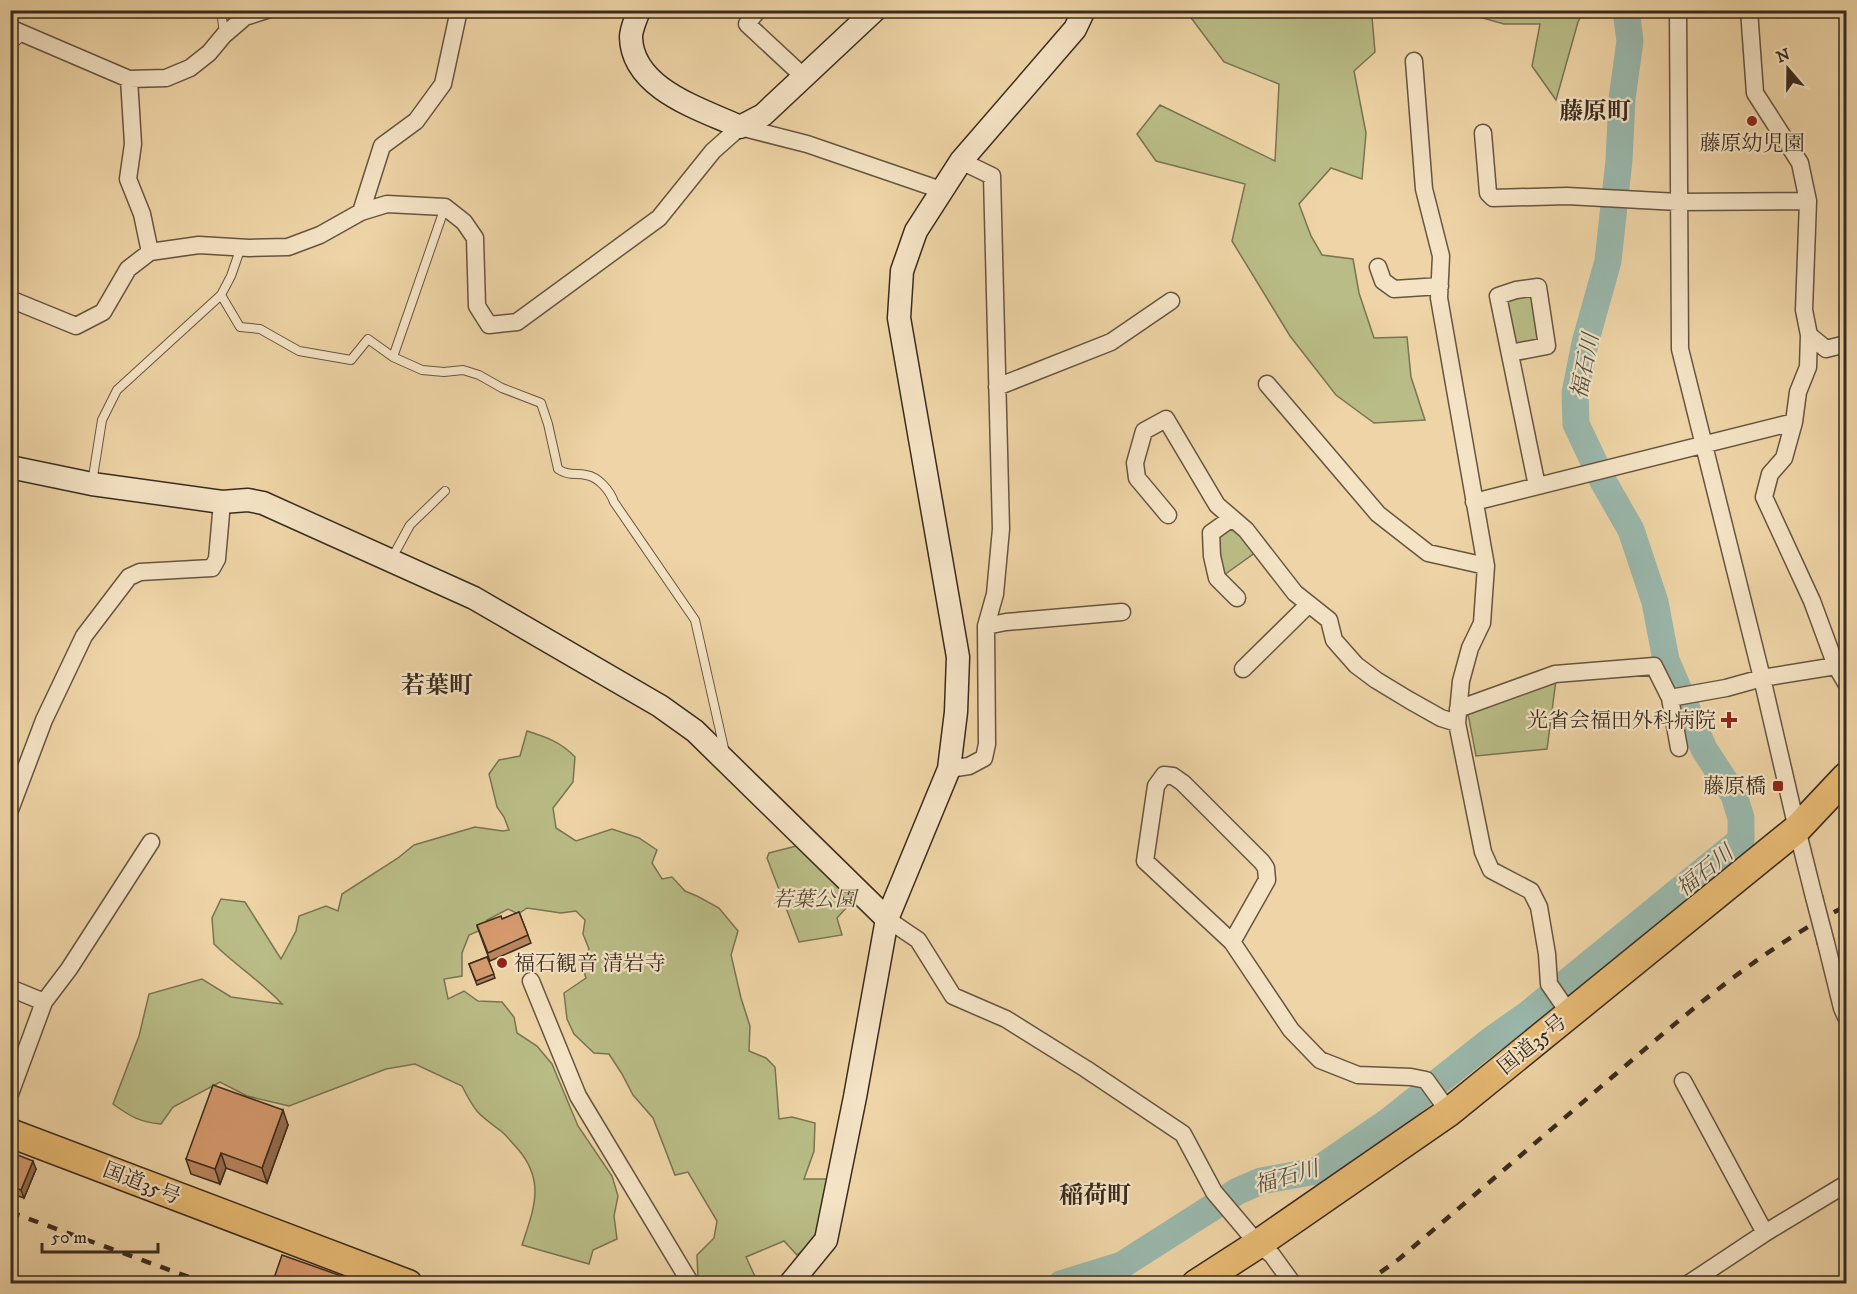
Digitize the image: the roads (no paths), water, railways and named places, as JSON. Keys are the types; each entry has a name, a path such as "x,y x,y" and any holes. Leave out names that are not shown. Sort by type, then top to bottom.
{"highway":[{"name":"国道35号","path":"1196,1284 1252,1237 1443,1104 1559,998 1797,829 1846,777"},
{"name":"国道35号","path":"10,1133 408,1284"}],"street":[{"path":"17,32 129,80 166,78 190,68 209,53 224,35 245,17 267,10"},
{"path":"362,212 382,146 416,121 442,84 459,10"},
{"path":"639,10 631,37 638,64 649,79 672,96 740,127 807,144 941,190"},
{"path":"758,10 747,24 804,77"},
{"path":"10,299 76,326 103,312 128,269 150,252 199,245 288,247 320,235 362,212 387,204 445,207 464,222 475,238 477,306 489,325 517,322 659,218 712,151 740,127 763,115 875,10"},
{"path":"790,1284 826,1240 855,1098 887,919 949,769 956,712 958,657 899,318 902,271 916,231 961,161 1075,29 1084,10"},
{"path":"1678,10 1680,349 1797,829 1846,1017"},
{"path":"1749,10 1755,93 1800,163 1808,201 1804,310 1809,335 1808,367 1798,392 1794,422 1784,458 1770,474 1764,497 1812,601 1836,666 1846,683"},
{"path":"1414,61 1424,189 1441,256 1439,298 1486,566 1482,623 1470,648 1461,681 1458,716 1483,852 1491,870 1531,891 1539,907 1547,954 1559,998"},
{"path":"129,80 133,144 128,179 142,214 150,252"},
{"path":"1483,133 1488,193 1493,198 1678,202 1808,201"},
{"path":"949,769 969,766 984,758 987,744 986,626 995,594 1001,530 992,176 961,161"},
{"path":"1378,267 1383,281 1394,289 1440,286"},
{"path":"997,387 1111,342 1171,301"},
{"path":"1809,335 1826,349 1846,344"},
{"path":"1510,353 1537,486"},
{"path":"1267,384 1378,514 1428,553 1486,566"},
{"path":"1168,515 1137,478 1135,463 1144,430 1166,419 1217,505 1246,530 1295,593 1329,620 1334,640 1356,665 1376,680 1441,718 1458,716 1555,674 1654,666 1670,698 1679,748"},
{"path":"1474,502 1794,422"},
{"path":"10,467 92,484 222,501 248,500 263,503 474,598 660,706 696,731 887,919 918,940 953,996 1006,1019 1183,1134 1214,1192 1252,1237 1272,1255 1293,1284"},
{"path":"10,810 44,720 84,636 129,577 140,572 212,568 216,559 222,501"},
{"path":"1232,518 1210,533 1212,556 1218,578 1237,598"},
{"path":"1243,669 1309,604"},
{"path":"986,626 1006,622 1122,612"},
{"path":"1670,698 1726,688 1762,678 1836,666"},
{"path":"1232,942 1267,880 1266,868 1183,783 1173,776 1164,775 1156,786 1145,861 1232,942 1291,1030 1320,1060 1358,1075 1411,1077 1426,1080 1443,1104"},
{"path":"10,1094 44,1002 69,969 151,842"},
{"path":"531,981 578,1096 691,1284"},
{"path":"10,988 44,1002"},
{"path":"1683,1081 1765,1233"},
{"path":"1688,1284 1765,1233 1846,1184"}],"lane":[{"path":"221,10 224,35"},
{"path":"10,47 17,32"},
{"path":"393,357 445,207"},
{"path":"92,484 102,420 117,390 221,295 231,276 241,247"},
{"path":"221,295 240,327 260,330 299,351 351,360 368,339 393,357 422,370 444,372 463,370 541,403 558,469 565,474 589,475 609,491 614,502 695,620 726,761"},
{"path":"391,560 410,525 445,491"}],"waterway":[{"name":"福石川","path":"1061,1284 1122,1265 1238,1191 1261,1181 1316,1171 1386,1123 1491,1040 1528,1014 1741,840 1741,818 1734,795 1704,749 1666,660 1655,602 1631,530 1603,481 1576,424 1575,393 1585,343 1608,261 1619,160 1622,99 1630,41 1626,10"}],"railway":[{"path":"1364,1284 1399,1259 1724,985 1783,943 1846,906"},
{"path":"10,1212 208,1284"}],"place":[{"name":"藤原幼児園","path":"1752,121"},
{"name":"光省会福田外科病院","path":"1729,720"},
{"name":"藤原橋","path":"1778,786"},
{"name":"福石観音 清岩寺","path":"502,963"}],"district":[{"name":"藤原町","path":"1595,111"},
{"name":"若葉町","path":"437,685"},
{"name":"稲荷町","path":"1095,1195"}],"park label":[{"name":"若葉公園","path":"814,899"}]}
